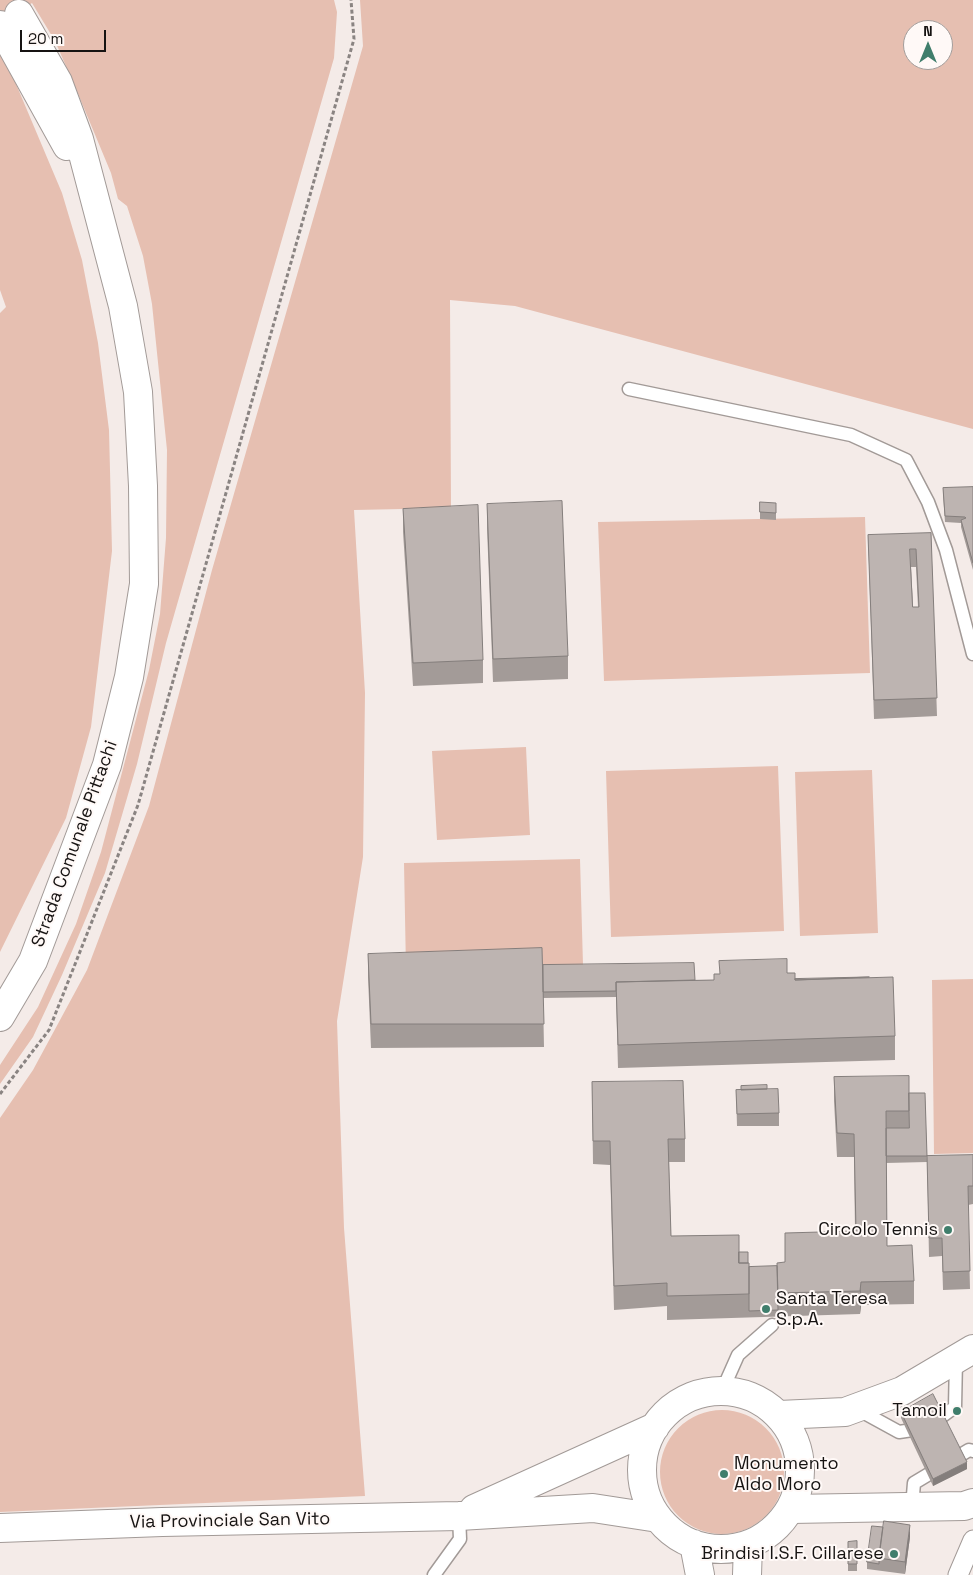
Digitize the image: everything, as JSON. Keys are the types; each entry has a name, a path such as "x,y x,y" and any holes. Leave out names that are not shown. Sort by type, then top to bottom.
{"main road":[{"name":"Strada Comunale Pittachi","path":"0,1018 33,961 107,765 128,677 144,584 143,486 138,392 123,306 79,139 58,82 10,19"},
{"path":"779,1415 845,1412 902,1391 965,1354"},
{"path":"722,1391 743,1394 762,1402 779,1415 793,1436 800,1460 799,1485 791,1509 780,1524 765,1536 748,1545 730,1549 712,1549 694,1544 674,1534 658,1518 646,1497 642,1473 645,1448 655,1427 668,1411 684,1400 703,1393 722,1391"},
{"name":"Via Provinciale San Vito","path":"459,1516 655,1427"},
{"path":"791,1509 964,1506 973,1503"},
{"name":"Via Provinciale San Vito","path":"0,1528 162,1522 459,1516 593,1508 658,1518"},
{"path":"694,1544 700,1575"},
{"path":"747,1575 748,1545"}],"street":[{"path":"958,1575 973,1540"}],"lane":[{"path":"629,389 851,435 906,460 928,502 946,550 973,654"},
{"path":"722,1391 738,1356 772,1325"},
{"path":"855,1408 899,1432 926,1428 955,1407 965,1354"},
{"path":"912,1507 914,1483 970,1450 973,1451"},
{"path":"434,1575 460,1539 459,1516"}],"path":[{"path":"0,1094 49,1030 138,805 354,39 350,0"}],"shaded area":[{"path":"0,0 334,0 337,12 334,58 166,643 137,764 105,873 62,975 33,1037 0,1084 0,1065 38,1007 76,924 101,852 149,670 160,614 166,538 167,450 152,304 143,256 127,206 118,199 111,173 55,41 32,3 0,24"},
{"path":"360,0 973,0 973,429 515,306 450,300 451,508 354,510 365,693 363,857 337,1021 344,1228 365,1496 0,1512 0,1118 33,1070 87,970 149,806 212,570 363,46"},
{"path":"0,46 62,193 82,260 98,343 109,430 112,551 91,727 66,818 0,952 0,313 6,307 0,290"},
{"path":"865,517 870,673 604,681 598,522"},
{"path":"526,747 530,835 437,840 432,751"},
{"path":"778,766 784,931 611,937 606,771"},
{"path":"872,770 878,933 800,936 795,772"},
{"path":"580,859 583,965 406,970 404,863"},
{"path":"973,979 973,1153 934,1154 932,980"},
{"path":"722,1410 746,1414 766,1428 780,1448 784,1472 780,1496 766,1516 746,1530 722,1534 698,1530 678,1516 664,1496 660,1472 664,1448 678,1428 698,1414"}],"building":[{"path":"973,487 973,563 961,520 966,518 945,516 943,488"},
{"path":"562,501 568,656 493,659 487,504"},
{"path":"760,502 776,503 776,513 760,512"},
{"path":"478,505 483,660 413,663 403,509"},
{"path":"931,533 937,698 874,700 868,535","holes":["910,549 916,549 919,607 913,607"]},
{"path":"542,948 544,1024 371,1024 368,954"},
{"path":"787,959 787,973 795,973 795,980 893,977 895,1036 618,1045 616,982 714,980 714,974 720,974 719,961"},
{"path":"694,963 695,980 616,982 616,991 543,992 543,965"},
{"path":"869,977 795,980 795,979"},
{"path":"909,1076 909,1111 886,1111 887,1246 912,1245 914,1281 861,1282 860,1291 778,1293 777,1263 785,1262 785,1233 856,1231 854,1134 837,1133 834,1077"},
{"path":"683,1081 685,1139 668,1139 671,1236 739,1235 739,1263 749,1263 749,1294 667,1296 667,1283 614,1286 610,1141 593,1141 592,1082"},
{"path":"767,1085 767,1089 741,1090 741,1086"},
{"path":"778,1089 779,1113 737,1114 736,1090"},
{"path":"909,1093 925,1093 927,1156 886,1156 886,1128 909,1128"},
{"name":"Circolo Tennis","path":"973,1155 973,1186 968,1186 970,1271 943,1272 942,1238 929,1238 927,1156"},
{"path":"739,1252 748,1252 748,1263 739,1263"},
{"path":"777,1266 778,1310 749,1311 749,1267"},
{"path":"933,1394 967,1462 933,1479 901,1412"},
{"name":"Brindisi I.S.F. Cillarese","path":"884,1521 910,1525 905,1562 879,1558"},
{"path":"872,1526 883,1527 879,1564 867,1562"},
{"path":"857,1541 857,1564 848,1564 848,1542"}],"place":[{"name":"Circolo Tennis","path":"948,1230"},
{"name":"Santa Teresa S.p.A.","path":"766,1309"},
{"name":"Tamoil","path":"957,1411"},
{"name":"Monumento Aldo Moro","path":"724,1474"},
{"name":"Brindisi I.S.F. Cillarese","path":"894,1554"}]}
